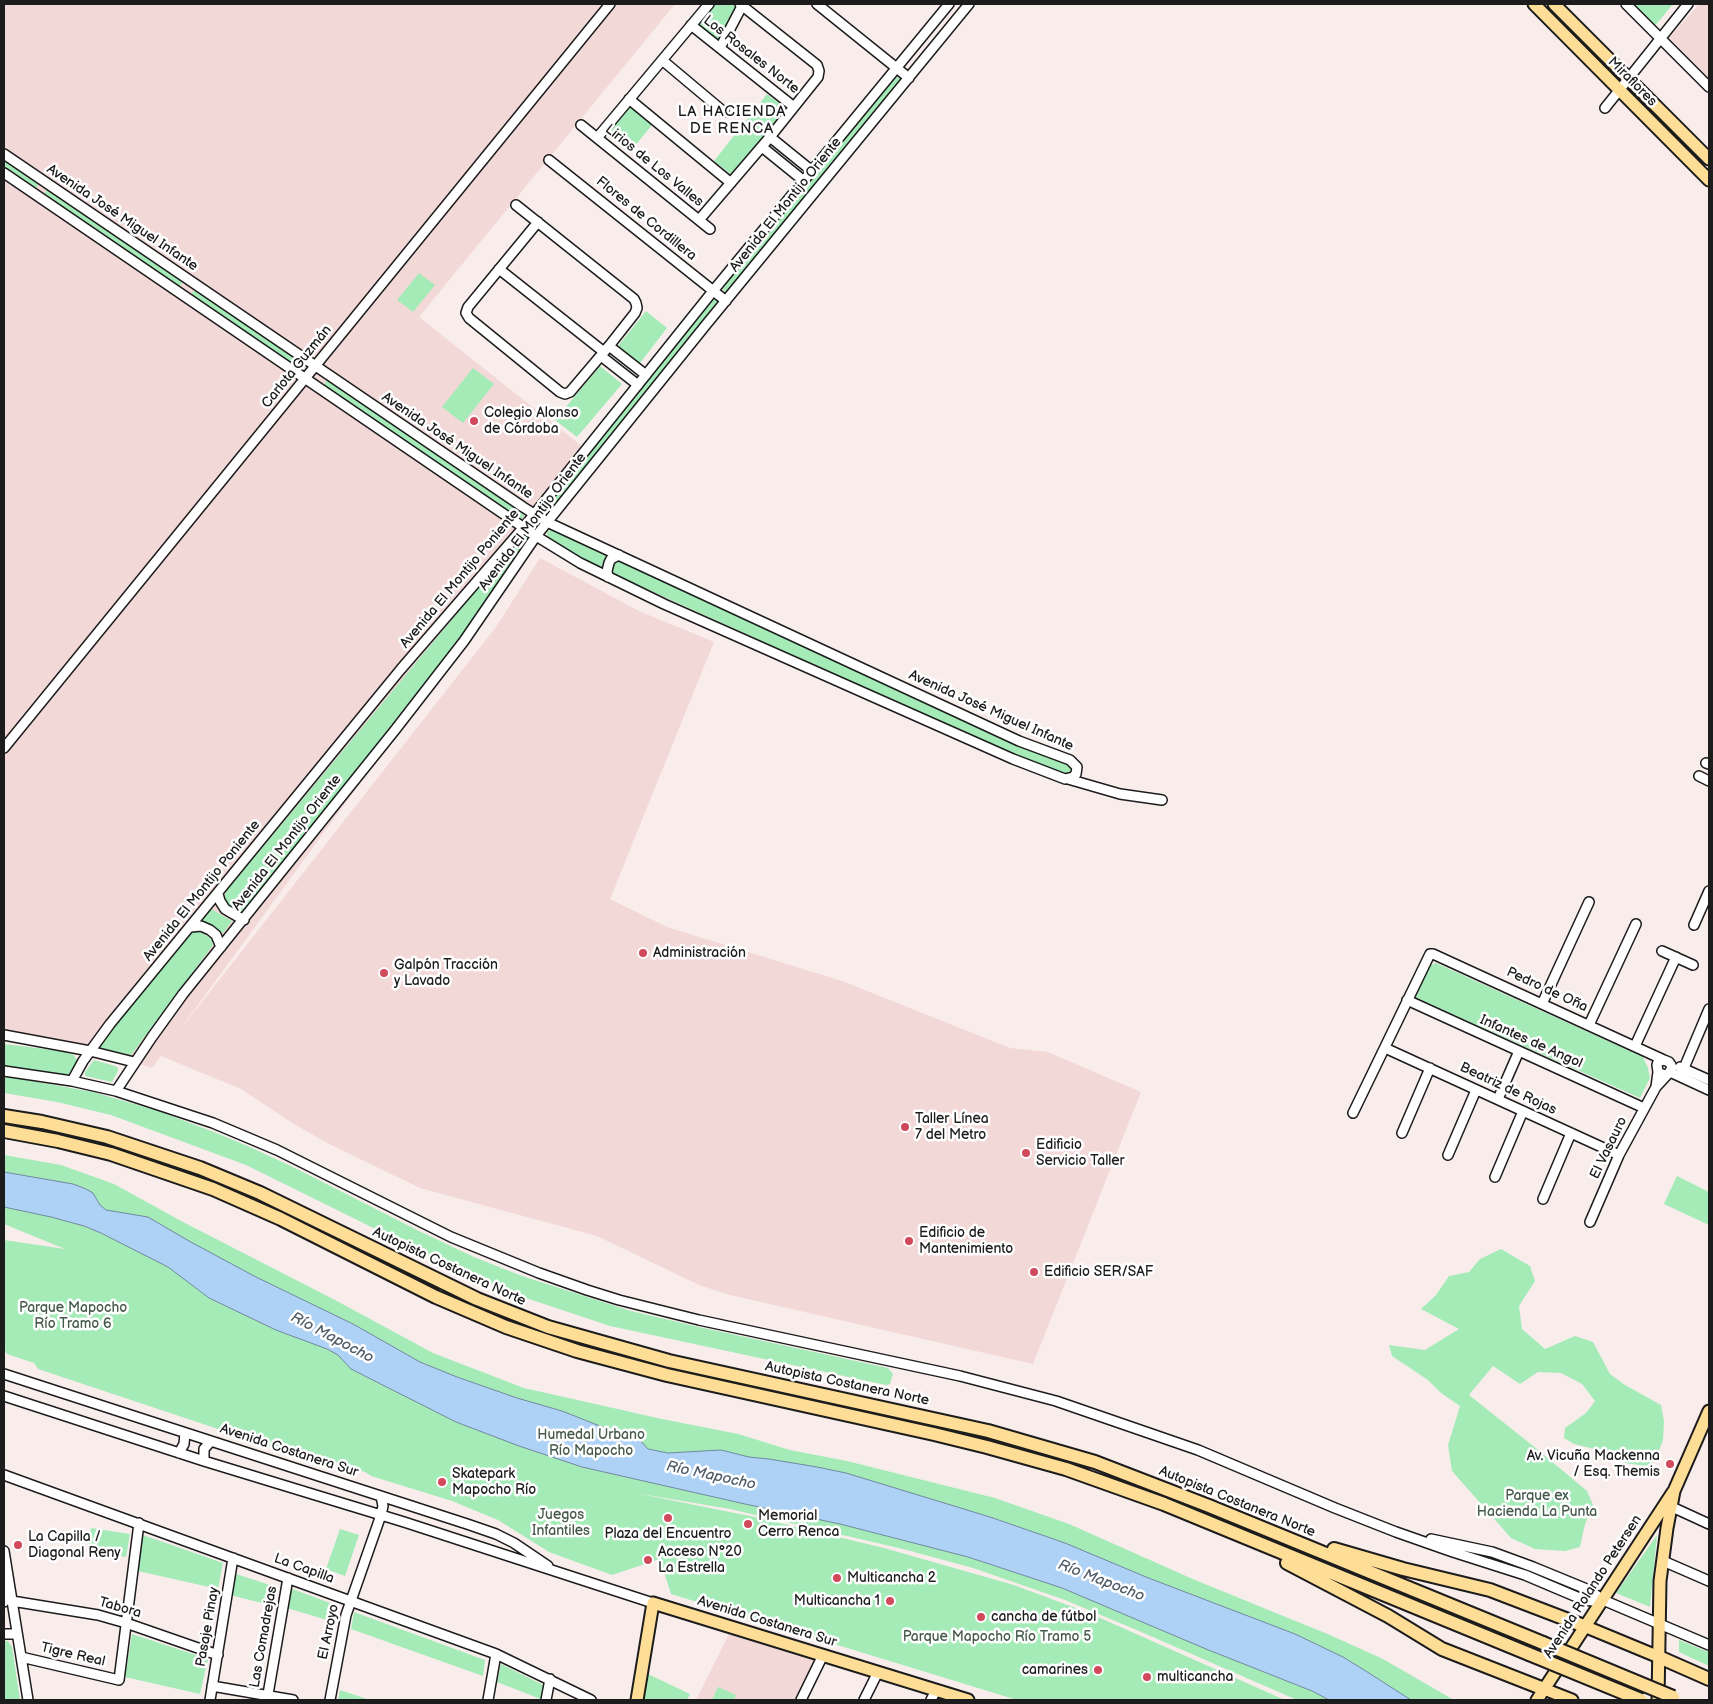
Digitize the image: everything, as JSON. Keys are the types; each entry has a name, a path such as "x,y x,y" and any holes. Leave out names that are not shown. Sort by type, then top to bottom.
{"highway":[{"name":"Autopista Costanera Norte","path":"4,1116 107,1137 200,1168 260,1193 477,1299 548,1327 669,1361 936,1418 1036,1444 1132,1476 1677,1699"},
{"name":"Autopista Costanera Norte","path":"4,1131 67,1143 111,1154 214,1188 281,1219 436,1297 506,1327 577,1351 667,1375 852,1415 986,1447 1066,1469 1240,1534 1378,1593 1641,1700"},
{"path":"1255,1525 1362,1558 1490,1590 1584,1626"},
{"path":"1240,1534 1264,1550 1388,1616 1442,1649 1544,1689"},
{"path":"1659,1656 1709,1679"}],"main road":[{"name":"Miraflores","path":"1534,4 1709,180"},
{"name":"Miraflores","path":"1554,4 1709,159"},
{"path":"1658,1700 1660,1581 1667,1528 1674,1491 1709,1411"},
{"name":"Avenida Rolando Petersen","path":"1537,1700 1674,1491"},
{"path":"637,1700 653,1603"},
{"name":"Avenida Costanera Sur","path":"653,1603 878,1672 933,1695 968,1700"},
{"path":"1584,1626 1659,1656"},
{"path":"1544,1689 1572,1700"}],"street":[{"name":"Carlota Guzmán","path":"4,748 610,4"},
{"path":"597,138 709,4"},
{"path":"817,4 908,78"},
{"name":"Avenida El Montijo Poniente","path":"72,1081 90,1051 401,669 524,527 949,4"},
{"name":"Avenida El Montijo Oriente","path":"116,1091 167,1015 464,641 536,536 969,4"},
{"path":"1626,4 1709,87"},
{"path":"1605,108 1688,4"},
{"path":"700,220 818,77 819,71 817,65 741,5 720,48"},
{"name":"Los Rosales Norte","path":"691,25 794,106"},
{"path":"662,60 724,112"},
{"path":"629,99 731,183"},
{"name":"Lirios de Los Valles","path":"581,125 710,228"},
{"path":"770,137 812,171"},
{"path":"762,147 804,181"},
{"name":"Avenida José Miguel Infante","path":"4,154 533,514 1019,741 1070,760 1076,765 1077,772 1068,779 1044,772 1004,756 608,577 536,536 305,378 6,178"},
{"name":"Flores de Cordillera","path":"549,160 726,301"},
{"path":"516,205 538,222 635,301 637,308 635,313 570,392 565,394 560,392 469,318 466,312 468,307 538,222"},
{"path":"499,269 604,351 638,385"},
{"path":"180,294 188,290 190,280"},
{"path":"604,351 646,375"},
{"path":"608,577 606,571 611,559 619,555"},
{"path":"1699,776 1709,781"},
{"path":"1068,779 1120,794 1162,800"},
{"path":"1694,925 1709,891"},
{"path":"218,894 220,902 225,909 244,920"},
{"path":"1542,1004 1589,902"},
{"path":"1589,1025 1636,924"},
{"path":"191,927 201,926 210,930 218,938 221,947"},
{"path":"1662,951 1693,965"},
{"name":"Pedro de Oña","path":"1407,1000 1430,954 1433,954 1652,1054 1662,1064 1684,1068 1709,1080"},
{"path":"1635,1046 1676,958"},
{"path":"1353,1113 1407,1000"},
{"name":"Infantes de Angol","path":"1407,1000 1644,1108"},
{"path":"1684,1068 1709,1009"},
{"path":"4,1035 90,1051 134,1062"},
{"name":"Beatriz de Rojas","path":"1385,1048 1619,1155"},
{"path":"1498,1099 1519,1051"},
{"path":"1662,1064 1671,1064 1669,1073 1709,1090"},
{"name":"El Vasauro","path":"1656,1087 1662,1064"},
{"path":"1402,1133 1430,1068"},
{"path":"4,1071 72,1081 116,1091 192,1115 234,1131 295,1159 451,1237 539,1273 587,1290 699,1320 960,1376 1056,1402 1198,1450 1396,1532 1453,1552 1526,1574 1584,1600 1603,1600 1709,1645"},
{"name":"El Vasauro","path":"1590,1222 1619,1155 1656,1087 1669,1073"},
{"path":"1448,1155 1476,1090"},
{"path":"1495,1177 1524,1111"},
{"path":"1542,1199 1571,1133"},
{"name":"Avenida Costanera Sur","path":"4,1374 496,1534 514,1543 557,1572"},
{"name":"Avenida Costanera Sur","path":"4,1396 653,1603"},
{"path":"179,1453 184,1444 185,1433"},
{"path":"204,1461 203,1451 210,1442"},
{"name":"La Capilla","path":"4,1475 496,1654 591,1700"},
{"name":"El Arroyo","path":"330,1700 343,1626 380,1515 383,1504 381,1496"},
{"path":"1672,1507 1709,1524"},
{"path":"126,1623 139,1523"},
{"path":"4,1550 9,1584 8,1602 17,1634 28,1700"},
{"name":"Pasaje Pinay","path":"210,1700 233,1558"},
{"path":"1662,1562 1709,1582"},
{"name":"Las Comadrejas","path":"267,1698 288,1578"},
{"name":"Tabora","path":"8,1602 98,1615 218,1655"},
{"name":"Tigre Real","path":"21,1657 119,1680 126,1623"},
{"path":"4,1634 17,1634"},
{"path":"488,1700 496,1654"},
{"path":"801,1700 823,1655"},
{"path":"864,1700 878,1672"},
{"path":"546,1700 550,1679"},
{"path":"212,1686 267,1698 293,1700"}],"shaded area":[{"path":"4,4 675,4 419,317 583,447 533,509 550,523 176,1035 496,627 540,558 639,611 714,642 610,899 667,927 842,981 1010,1048 1048,1052 1141,1092 1033,1364 730,1295 699,1285 597,1236 420,1188 329,1144 294,1124 241,1089 161,1056 152,1068 86,1047 4,1034"},
{"path":"1699,4 1709,4 1709,79 1669,38"},
{"path":"729,1634 815,1660 794,1700 696,1700"}],"green space":[{"path":"713,4 734,4 738,7 719,43 696,25"},
{"path":"1632,4 1673,4 1654,27"},
{"path":"895,77 900,78 901,81 727,293 724,291 726,283"},
{"path":"767,94 786,109 733,176 714,161"},
{"path":"630,106 652,125 629,153 607,134"},
{"path":"4,159 36,180 37,187 33,188 4,169"},
{"path":"47,189 183,281 179,287 44,195"},
{"path":"419,273 435,285 413,312 397,300"},
{"path":"196,288 298,358 299,362 294,365 191,295"},
{"path":"714,299 719,301 718,305 548,514 541,512 547,503"},
{"path":"646,311 667,328 640,363 618,346"},
{"path":"600,366 622,384 577,437 555,420"},
{"path":"473,368 494,384 463,423 442,407"},
{"path":"327,380 523,511 524,516 522,519 517,518 325,387"},
{"path":"552,529 606,556 601,569 547,539 547,532"},
{"path":"523,534 529,536 530,539 469,626 248,908 240,912 225,905 223,899 227,890"},
{"path":"618,560 1039,754 1069,764 1071,773 1062,773 1019,758 616,575 611,570 612,564"},
{"path":"211,909 232,921 223,933 202,920"},
{"path":"192,929 211,938 213,945 131,1055 100,1048 102,1042"},
{"path":"1436,963 1643,1057 1650,1078 1640,1098 1414,997 1431,965"},
{"path":"4,1044 61,1051 74,1055 77,1061 67,1077 4,1066"},
{"path":"94,1060 118,1068 112,1082 85,1076 85,1072"},
{"path":"4,1076 93,1092 158,1111 214,1132 295,1168 474,1257 522,1276 631,1311 888,1368 893,1374 890,1384 886,1385 610,1326 511,1293 428,1255 246,1165 111,1115 57,1102 4,1093"},
{"path":"4,1155 61,1165 114,1184 433,1353 524,1388 738,1434 790,1450 847,1461 995,1498 1069,1524 1195,1580 1330,1635 1383,1659 1454,1700 1297,1700 1065,1600 973,1568 903,1549 730,1509 635,1493 755,1517 884,1548 1014,1585 1089,1613 1285,1700 1017,1700 671,1594 660,1559 612,1575 549,1552 498,1520 452,1501 371,1476 365,1472 332,1461 320,1463 38,1369 34,1363 7,1354 4,1349 4,1240 65,1249 4,1224"},
{"path":"1677,1176 1709,1192 1709,1225 1664,1204"},
{"name":"Parque ex Hacienda La Punta","path":"1501,1249 1530,1266 1535,1281 1519,1306 1522,1329 1545,1349 1575,1336 1593,1342 1610,1374 1625,1385 1661,1405 1664,1421 1663,1440 1655,1461 1646,1466 1625,1463 1602,1451 1574,1444 1564,1438 1565,1428 1586,1413 1595,1401 1582,1384 1561,1373 1538,1372 1520,1384 1493,1366 1469,1395 1587,1491 1593,1505 1585,1524 1580,1547 1565,1551 1535,1549 1511,1538 1452,1471 1448,1445 1460,1406 1441,1393 1428,1380 1392,1356 1389,1345 1425,1350 1459,1329 1421,1309 1436,1295 1449,1276 1469,1272 1480,1259"},
{"path":"91,1528 130,1534 126,1557 87,1551"},
{"path":"340,1529 359,1535 345,1576 326,1569"},
{"path":"143,1535 223,1563 218,1589 138,1571"},
{"path":"1657,1535 1650,1607 1616,1593"},
{"path":"233,1573 273,1586 270,1605 230,1595"},
{"path":"290,1588 338,1606 337,1623 287,1608"},
{"path":"354,1612 485,1660 483,1676 351,1629"},
{"path":"132,1634 208,1659 200,1694 125,1677"},
{"path":"1679,1640 1709,1652 1709,1666 1679,1652"},
{"path":"4,1641 8,1641 12,1647 20,1700 4,1700"},
{"path":"501,1664 545,1686 543,1700 497,1682"},
{"path":"648,1674 690,1694 687,1700 643,1700"},
{"path":"718,1687 736,1695 734,1700 712,1700"},
{"path":"340,1690 370,1700 338,1700"}],"water":[{"name":"Río Mapocho","path":"4,1172 73,1184 86,1189 93,1193 100,1205 106,1210 148,1217 256,1277 353,1324 420,1362 517,1398 562,1411 605,1428 638,1438 648,1449 668,1453 721,1450 749,1457 817,1467 846,1473 990,1517 1065,1543 1146,1577 1295,1634 1343,1657 1411,1700 1329,1700 1312,1691 1206,1649 1062,1588 968,1557 840,1524 582,1467 519,1446 456,1422 351,1369 338,1355 327,1349 276,1330 209,1298 168,1267 101,1233 51,1217 4,1207"}],"place":[{"name":"Colegio Alonso de Córdoba","path":"474,421"},
{"name":"Administración","path":"643,953"},
{"name":"Galpón Tracción y Lavado","path":"384,973"},
{"name":"Taller Línea 7 del Metro","path":"905,1127"},
{"name":"Edificio Servicio Taller","path":"1026,1153"},
{"name":"Edificio de Mantenimiento","path":"909,1241"},
{"name":"Edificio SER/SAF","path":"1034,1272"},
{"name":"Av. Vicuña Mackenna / Esq. Themis","path":"1670,1464"},
{"name":"Skatepark Mapocho Río","path":"442,1482"},
{"name":"Plaza del Encuentro","path":"668,1518"},
{"name":"Memorial Cerro Renca","path":"748,1524"},
{"name":"La Capilla / Diagonal Reny","path":"18,1545"},
{"name":"Acceso N°20 La Estrella","path":"648,1560"},
{"name":"Multicancha 2","path":"837,1578"},
{"name":"Multicancha 1","path":"890,1601"},
{"name":"cancha de fútbol","path":"981,1617"},
{"name":"camarines","path":"1098,1670"},
{"name":"multicancha","path":"1147,1677"}],"district":[{"name":"LA HACIENDA DE RENCA","path":"732,120"}],"park label":[{"name":"Parque Mapocho Río Tramo 6","path":"73,1316"},
{"name":"Humedal Urbano Río Mapocho","path":"591,1444"},
{"name":"Juegos Infantiles","path":"561,1524"},
{"name":"Parque Mapocho Río Tramo 5","path":"997,1637"}]}
